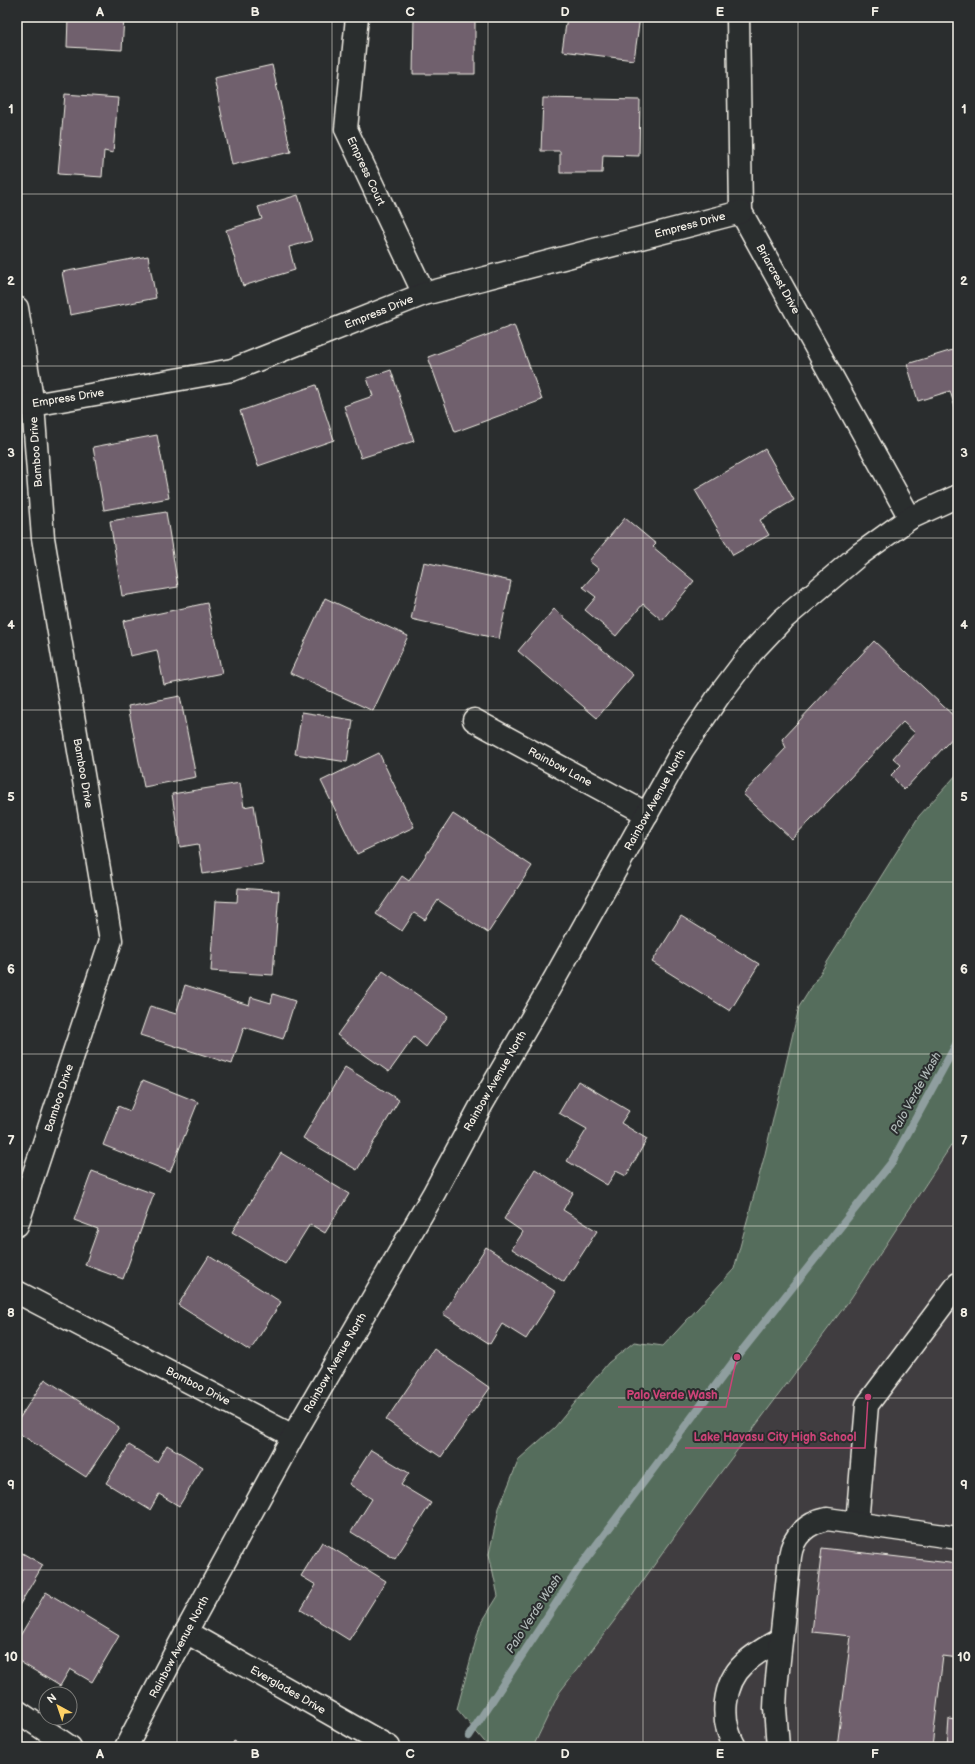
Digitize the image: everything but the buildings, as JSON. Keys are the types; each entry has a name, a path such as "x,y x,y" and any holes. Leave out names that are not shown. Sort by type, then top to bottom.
{"street":[{"name":"Empress Court","path":"356,17 346,129 424,294"},
{"name":"Briarcrest Drive","path":"738,17 740,212 910,518"},
{"name":"Empress Drive","path":"25,404 232,370 424,294 740,212"},
{"name":"Bamboo Drive","path":"17,308 25,404 43,538 111,940 17,1225"},
{"name":"Rainbow Avenue North","path":"126,1747 186,1632 293,1436 434,1193 482,1104 555,978 683,749 720,694 751,653 782,620 860,554 910,518 958,496"},
{"name":"Rainbow Lane","path":"474,720 647,814"},
{"path":"857,1524 867,1405 958,1284"},
{"name":"Bamboo Drive","path":"17,1292 293,1436"},
{"path":"778,1747 775,1708 790,1556 795,1539 804,1529 813,1523 823,1520 958,1538"},
{"name":"Everglades Drive","path":"186,1632 389,1747"},
{"path":"735,1747 727,1729 725,1717 726,1700 731,1683 744,1663 758,1652 781,1639"},
{"path":"17,1711 70,1747"}],"shaded area":[{"path":"958,1136 958,1747 533,1747 559,1693 610,1626 715,1480 840,1314"}],"green space":[{"path":"958,773 958,1135 851,1298 715,1480 614,1621 559,1693 533,1747 489,1747 457,1709 480,1625 498,1596 489,1554 499,1508 519,1459 555,1427 608,1363 634,1342 663,1346 734,1269 765,1154 799,1007 919,816"}],"waterway":[{"name":"Palo Verde Wash","path":"469,1736 580,1567 737,1357 892,1162 958,1041"}],"place":[{"name":"Palo Verde Wash","path":"737,1357"},
{"name":"Lake Havasu City High School","path":"868,1397"}]}
